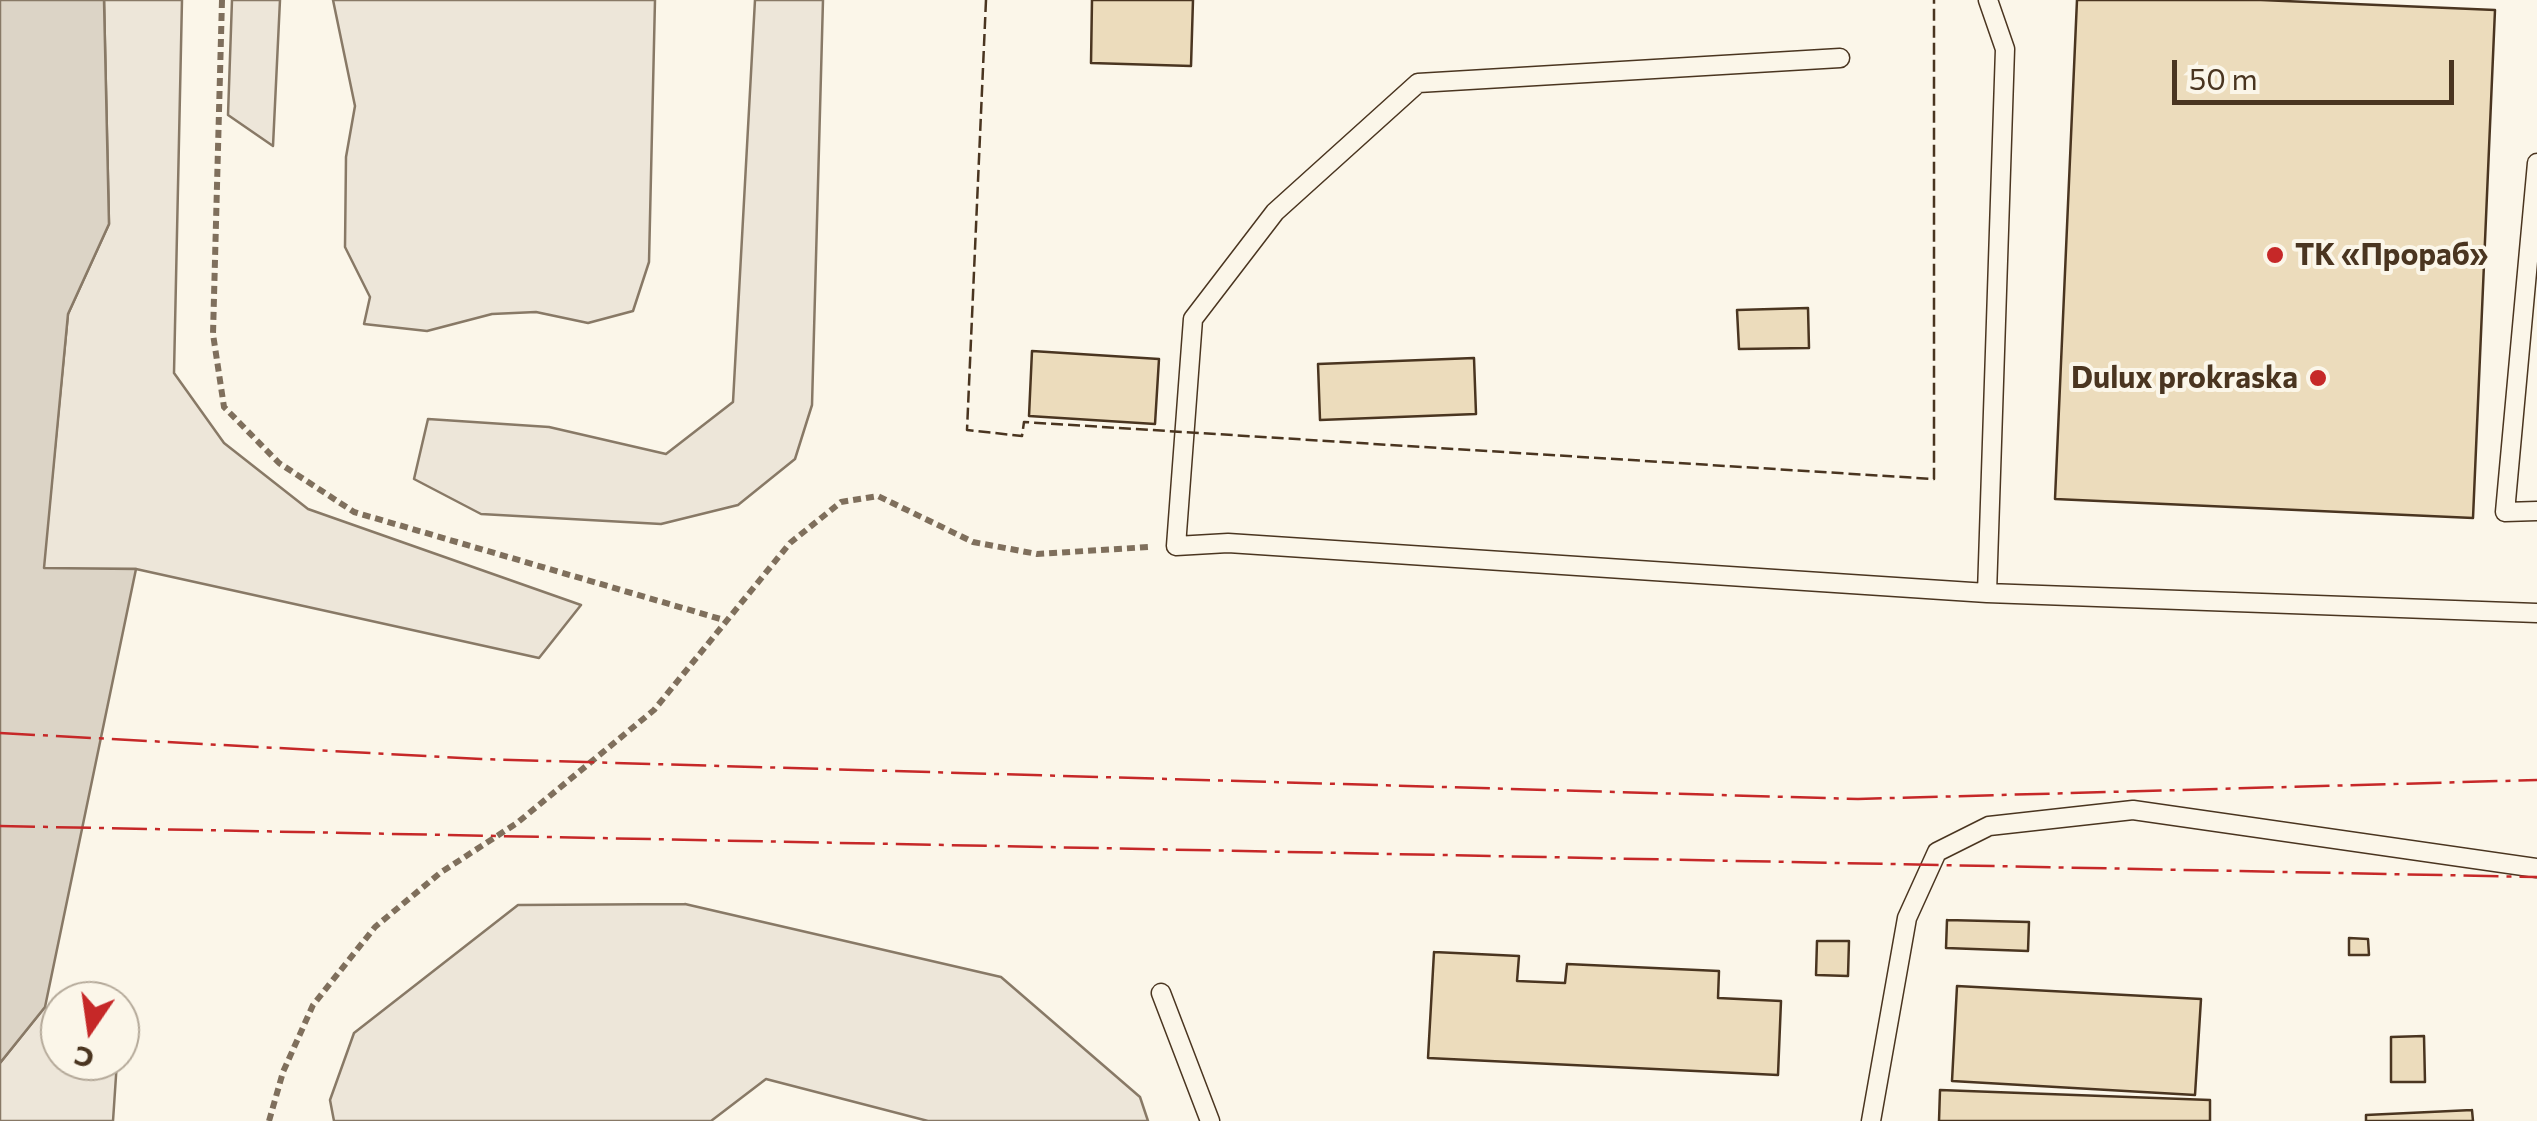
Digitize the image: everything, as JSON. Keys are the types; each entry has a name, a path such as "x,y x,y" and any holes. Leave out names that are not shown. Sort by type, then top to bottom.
{"lane":[{"path":"1987,593 2005,49 1988,0"},
{"path":"1840,58 1418,83 1275,212 1193,319 1176,546 1228,543 1987,593 2537,613"},
{"path":"2537,163 2505,512 2537,512"},
{"path":"1871,1121 1907,918 1937,852 1989,826 2132,810 2537,868"},
{"path":"1161,993 1210,1121"}],"path":[{"path":"222,0 214,334 224,407 278,463 354,512 724,620"},
{"path":"269,1121 283,1072 314,1006 375,926 440,873 517,824 654,710 790,542 841,502 878,496 973,542 1037,554 1176,546"}],"shaded area":[{"path":"0,0 104,0 109,224 68,314 44,568 136,569 50,981 40,981 40,1013 0,1063"},
{"path":"104,0 182,0 174,373 224,443 308,509 581,605 539,658 136,569 43,569 68,314 109,224"},
{"path":"232,0 280,0 273,146 228,115"},
{"path":"333,0 655,0 649,262 633,311 588,323 536,312 492,314 427,331 364,324 370,297 345,247 346,157 355,106"},
{"path":"755,0 823,0 812,405 795,459 738,505 661,524 481,514 414,479 428,419 549,427 666,454 733,402"},
{"path":"685,904 1001,977 1140,1097 1148,1121 928,1121 766,1079 711,1121 334,1121 330,1100 354,1033 518,905"},
{"path":"40,1013 40,1081 116,1081 113,1121 0,1121 0,1063"}],"building":[{"path":"1092,0 1193,0 1191,66 1091,63"},
{"name":"ТК «Прораб»","path":"2077,0 2261,0 2495,10 2473,518 2055,499"},
{"path":"1808,308 1809,348 1739,349 1737,310"},
{"path":"1032,351 1159,359 1155,424 1029,416"},
{"path":"1474,358 1476,414 1320,420 1318,364"},
{"path":"1947,920 2029,922 2028,951 1946,948"},
{"path":"2349,938 2368,939 2369,955 2349,955"},
{"path":"1817,941 1849,941 1848,976 1816,975"},
{"path":"1434,952 1519,956 1517,981 1565,983 1567,964 1719,971 1718,998 1781,1001 1778,1075 1428,1058"},
{"path":"1957,986 2201,999 2195,1095 1952,1081"},
{"path":"2424,1036 2425,1082 2391,1082 2391,1037"},
{"path":"1940,1090 2210,1100 2210,1121 1939,1121"},
{"path":"2472,1110 2473,1121 2366,1121 2366,1115"}],"fence":[{"path":"986,0 967,430 1022,436 1024,422 1934,479 1934,0"}],"power":[{"path":"0,733 481,759 1858,799 2537,780"},
{"path":"0,826 2537,877"}],"place":[{"name":"ТК «Прораб»","path":"2275,255"},
{"name":"Dulux prokraska","path":"2318,378"}]}
